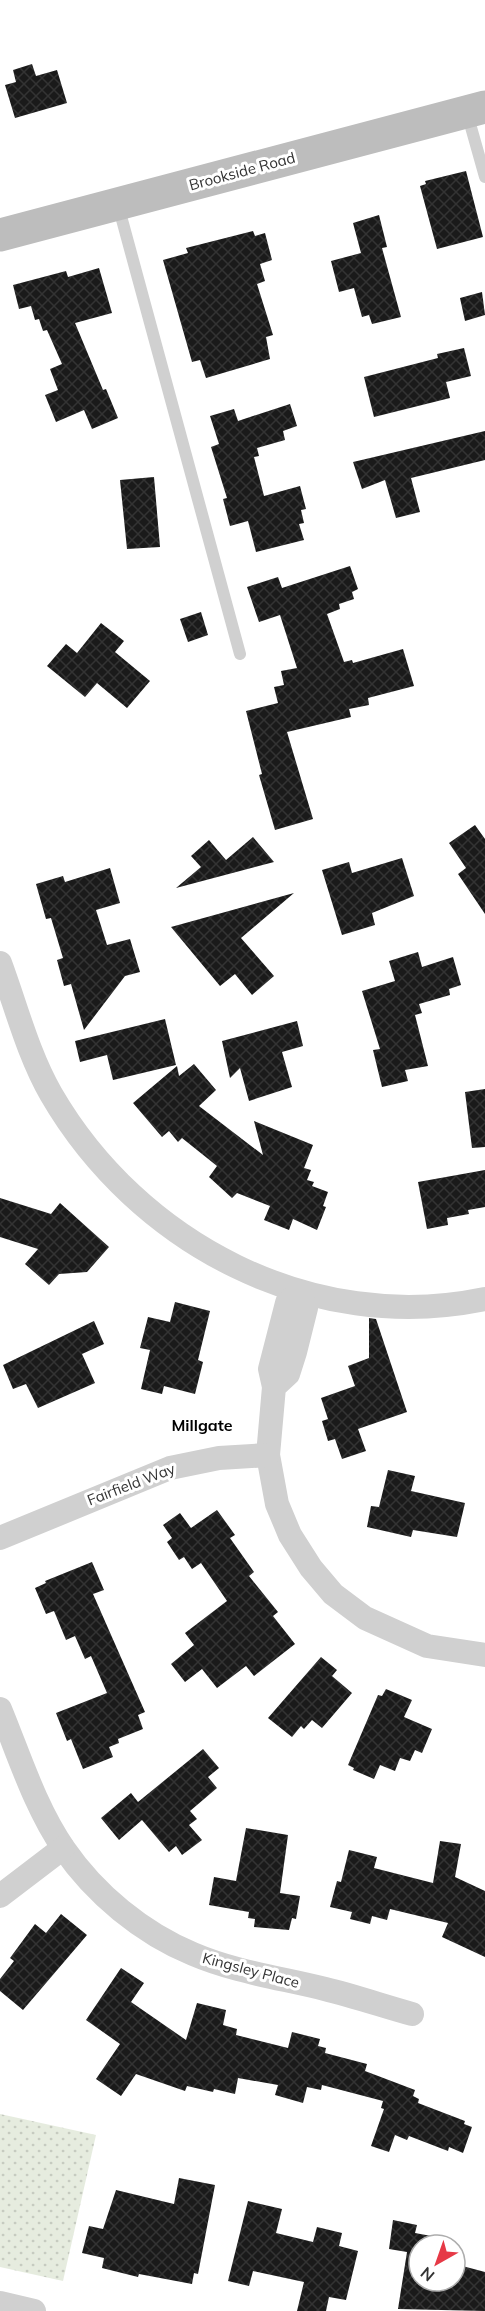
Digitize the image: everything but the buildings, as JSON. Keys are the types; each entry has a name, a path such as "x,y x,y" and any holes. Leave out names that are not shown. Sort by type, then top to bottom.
{"street":[{"name":"Brookside Road","path":"0,235 476,109"},
{"path":"0,963 36,1062 51,1093 76,1132 104,1167 135,1199 191,1243 246,1272 300,1292 374,1306 414,1307 485,1299"},
{"path":"300,1292 306,1308 288,1374 274,1386 268,1455 277,1504 290,1535 311,1568 333,1594 364,1618 401,1637 426,1646 485,1655"},
{"name":"Fairfield Way","path":"0,1538 170,1468 219,1458 268,1455"},
{"name":"Kingsley Place","path":"0,1709 30,1781 63,1848 81,1871 125,1913 193,1954 247,1972 326,1989 412,2014"},
{"path":"0,1896 63,1848"},
{"path":"0,2304 34,2311"}],"lane":[{"path":"476,109 485,177"},
{"path":"117,204 240,654"}],"shaded area":[{"path":"0,2114 96,2135 63,2281 0,2267"}],"district":[{"name":"Millgate","path":"202,1425"}]}
